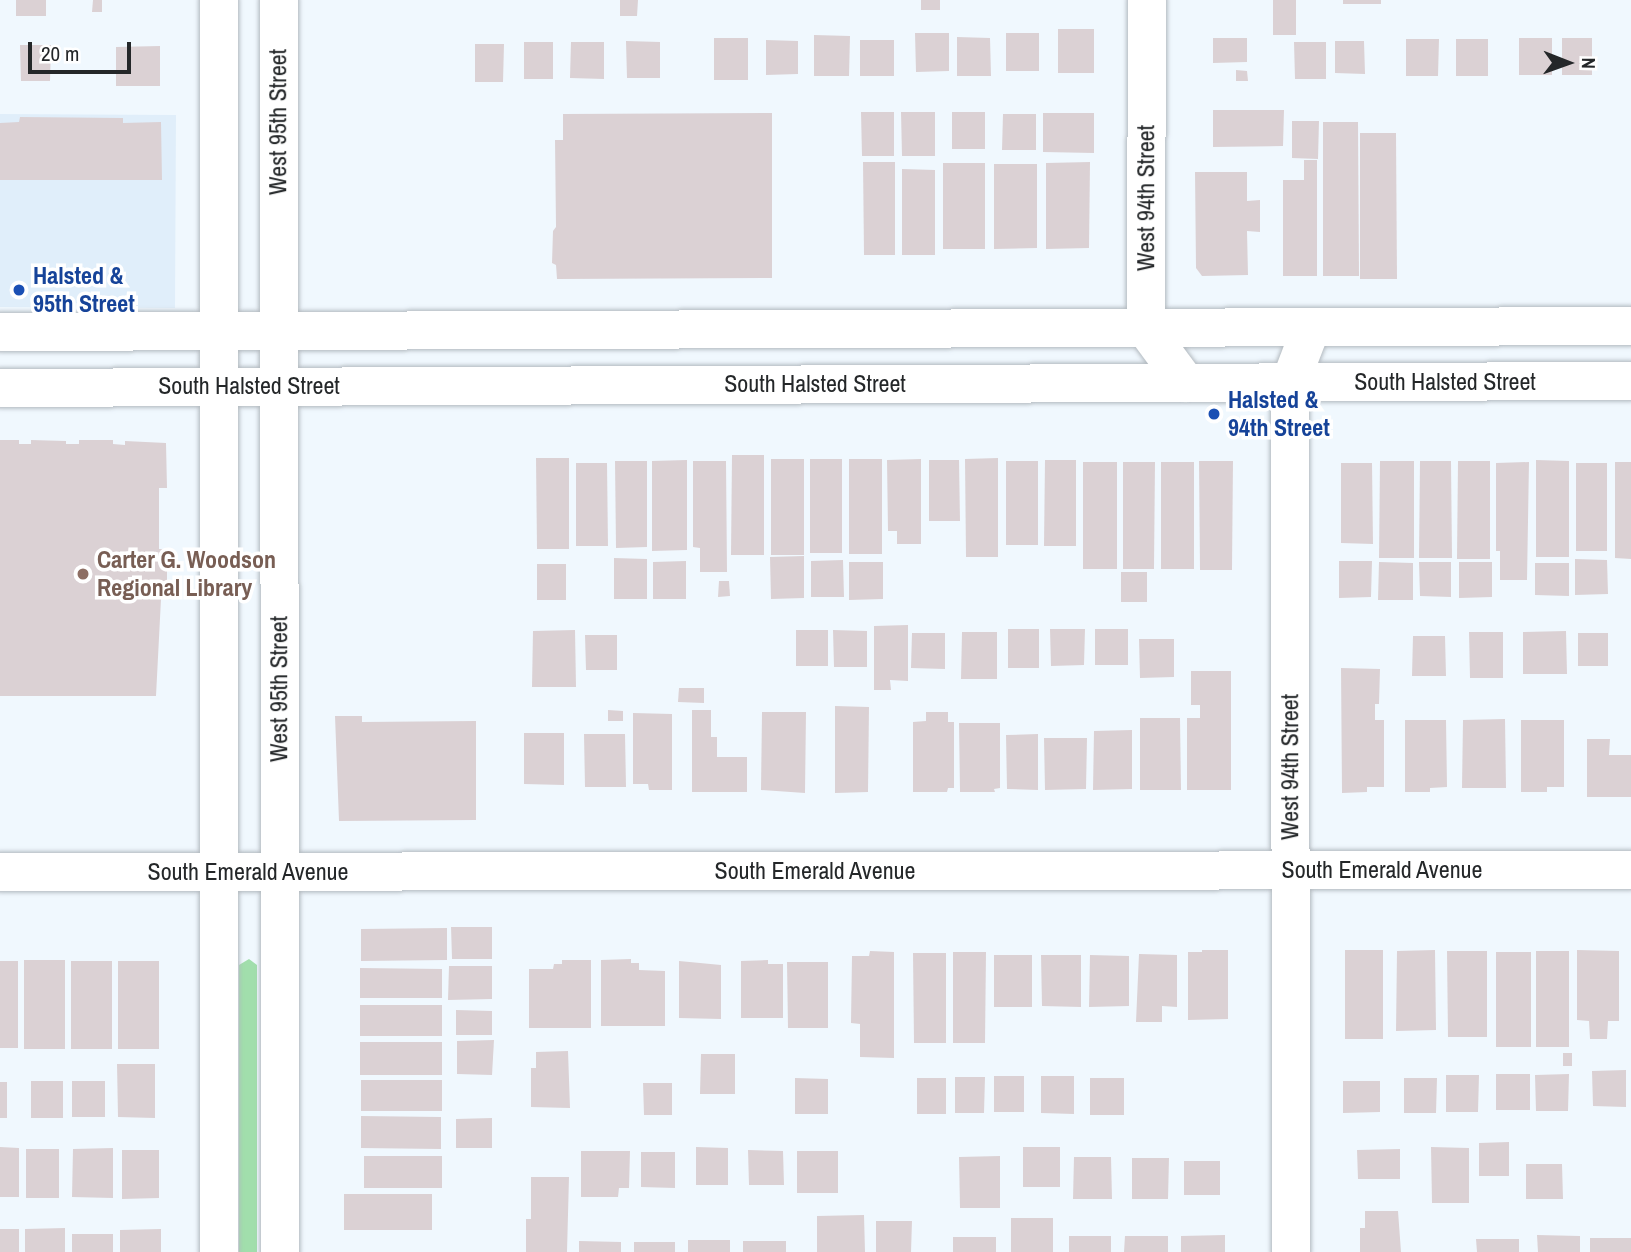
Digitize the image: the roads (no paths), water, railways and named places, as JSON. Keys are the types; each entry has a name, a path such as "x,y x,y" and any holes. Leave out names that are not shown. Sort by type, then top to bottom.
{"main road":[{"path":"219,0 219,1252"},
{"name":"West 95th Street","path":"279,0 277,386 280,1252"},
{"name":"West 94th Street","path":"1146,329 1147,0"},
{"path":"0,332 1631,326"},
{"name":"West 94th Street","path":"1291,1252 1290,383 1311,328"},
{"path":"1146,329 1186,383"},
{"name":"South Halsted Street","path":"0,388 1631,381"},
{"name":"South Emerald Avenue","path":"0,872 1631,870"}],"place":[{"name":"Halsted & 95th Street","path":"19,290"},
{"name":"Halsted & 94th Street","path":"1214,414"},
{"name":"Carter G. Woodson Regional Library","path":"83,574"}]}
